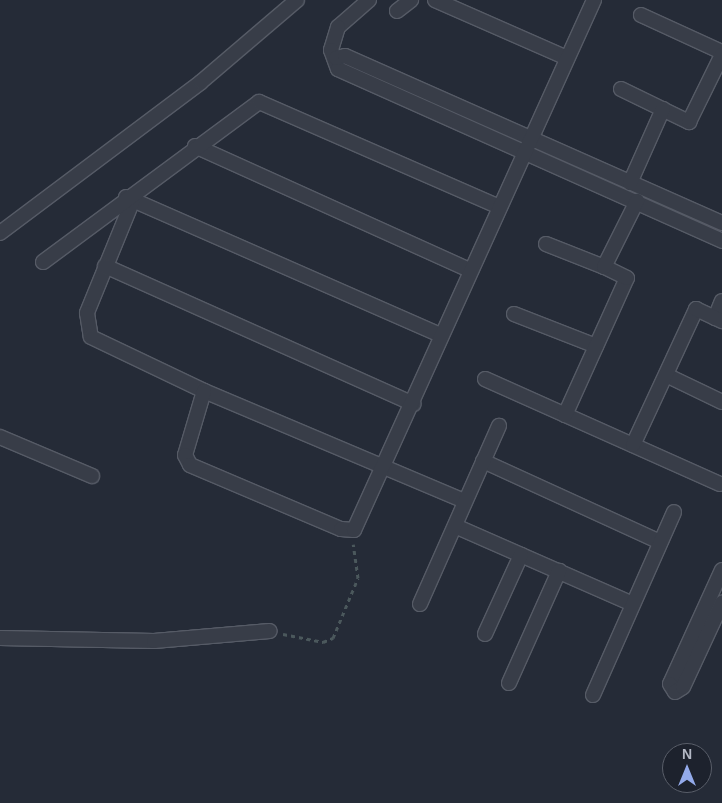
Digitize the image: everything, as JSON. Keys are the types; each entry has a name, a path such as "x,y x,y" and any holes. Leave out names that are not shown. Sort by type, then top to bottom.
{"street":[{"path":"0,233 201,82 297,0"},
{"path":"368,0 338,27 331,50 336,58 338,68 523,153 722,241"},
{"path":"397,10 411,0"},
{"path":"436,0 565,58"},
{"path":"204,391 185,455 190,465 349,531 360,520 413,404 440,335 565,58 594,0"},
{"path":"621,89 690,122 722,53 641,15"},
{"path":"336,58 345,56 722,223"},
{"path":"43,262 250,105 269,103 499,207"},
{"path":"630,183 663,109"},
{"path":"194,146 470,270"},
{"path":"129,198 87,313 91,337 204,391 466,501"},
{"path":"129,198 440,335"},
{"path":"604,267 637,202"},
{"path":"546,244 627,278 565,415"},
{"path":"105,266 413,404"},
{"path":"633,445 696,308 718,319 722,301"},
{"path":"514,314 596,346"},
{"path":"666,375 722,402"},
{"path":"485,379 720,484"},
{"path":"420,604 499,426"},
{"path":"0,437 92,476"},
{"path":"483,461 660,542"},
{"path":"593,695 674,512"},
{"path":"455,526 633,604"},
{"path":"485,634 521,555"},
{"path":"717,603 670,684 675,692 683,687 717,603 722,570"},
{"path":"509,682 559,572"},
{"path":"0,638 154,641 270,631"}],"path":[{"path":"270,631 323,642 332,638 358,578 349,531"}]}
